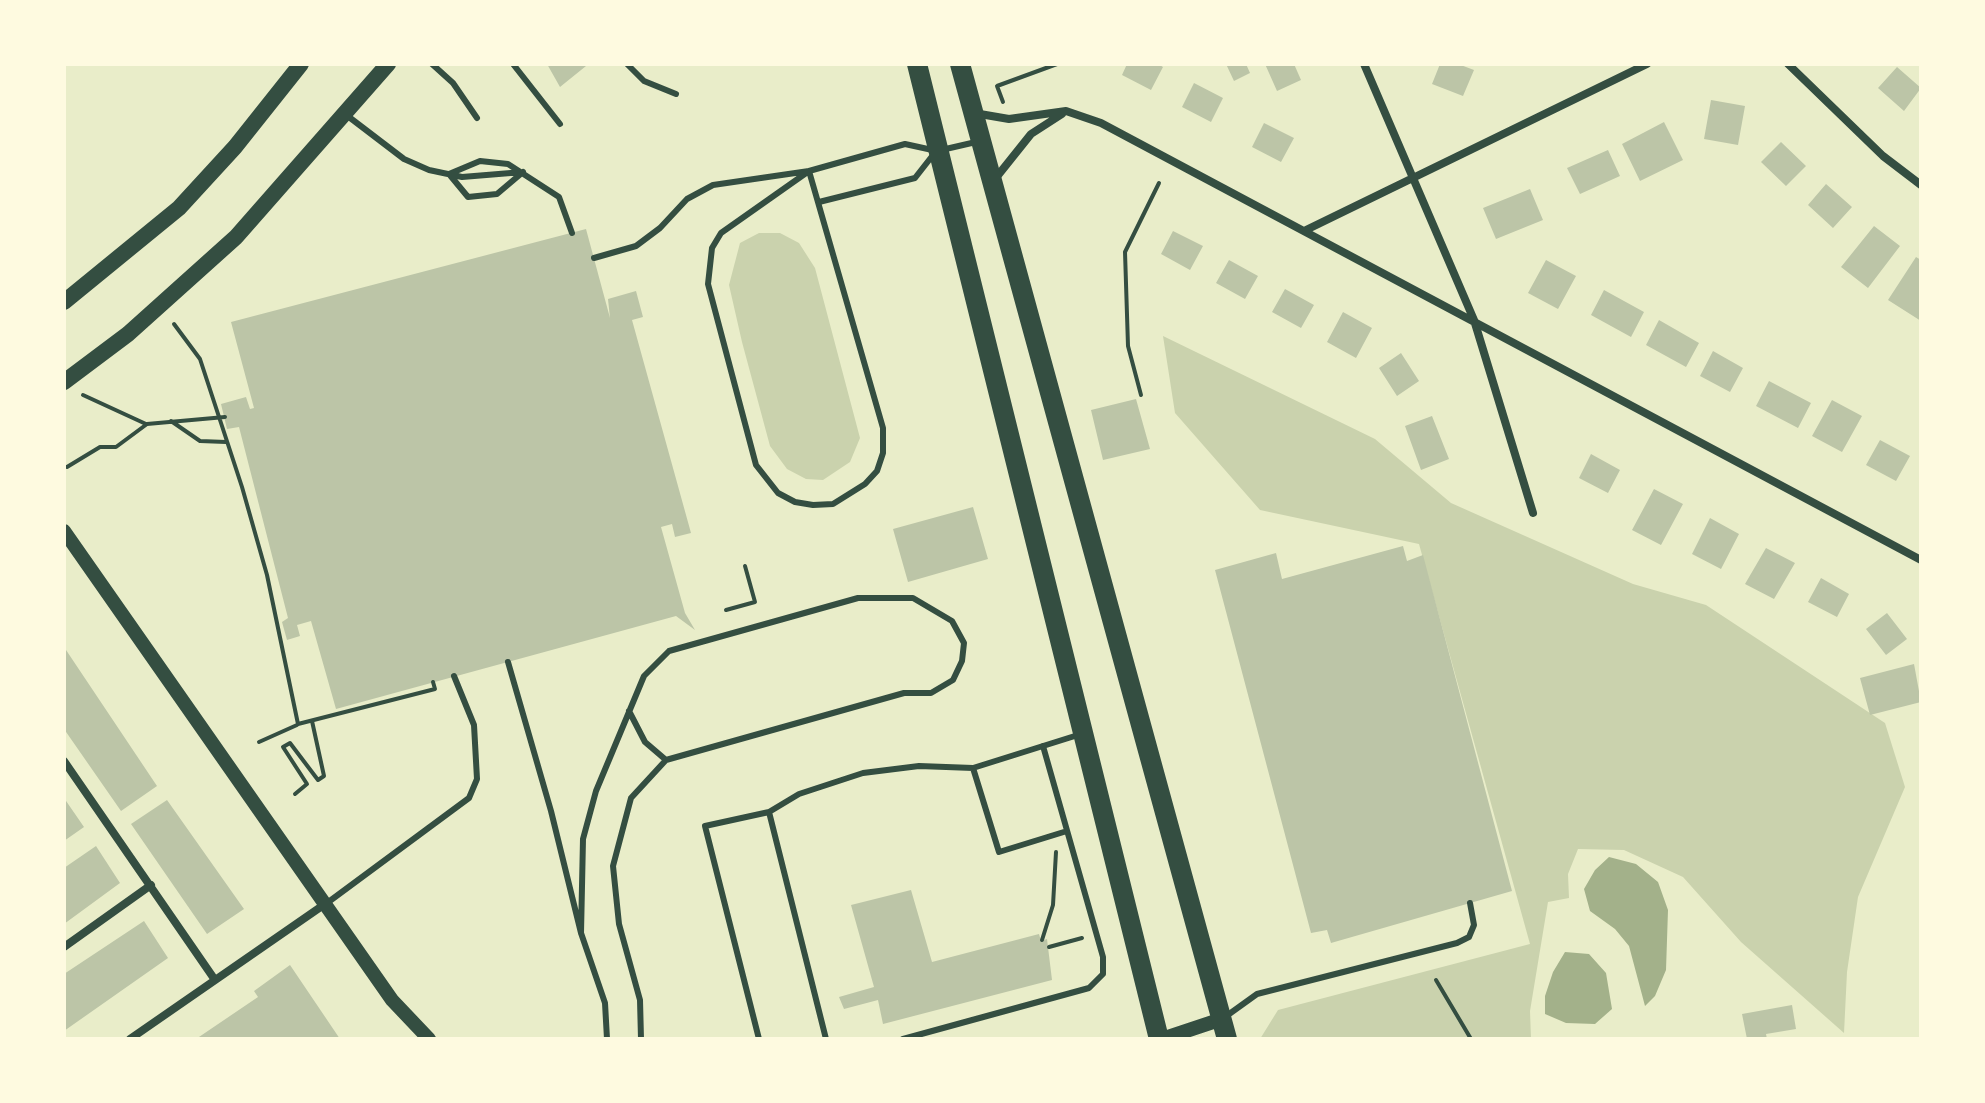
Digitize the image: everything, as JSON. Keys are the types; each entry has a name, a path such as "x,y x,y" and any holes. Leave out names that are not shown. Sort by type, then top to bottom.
{"main road":[{"path":"64,302 179,208 235,147 301,64"},
{"path":"64,382 128,334 236,237 388,64"},
{"path":"917,64 1161,1039"},
{"path":"960,64 1227,1039"}],"street":[{"path":"1364,64 1411,180 1474,320 1533,513"},
{"path":"1306,230 1647,64"},
{"path":"1788,64 1883,156 1921,185"},
{"path":"973,113 1009,119 1066,111 1101,123 1921,560"},
{"path":"992,183 1031,134 1066,111"},
{"path":"64,531 392,1000 429,1039"},
{"path":"64,761 215,980"},
{"path":"64,947 151,885"},
{"path":"130,1039 325,904"},
{"path":"1161,1039 1222,1019"}],"lane":[{"path":"432,64 453,83 477,118"},
{"path":"513,64 560,124"},
{"path":"627,64 644,81 676,94"},
{"path":"345,114 404,159 449,174 462,177 523,172"},
{"path":"594,258 636,246 660,228 687,199 713,185 809,171 905,144 937,151 980,141"},
{"path":"819,202 915,178 937,151"},
{"path":"449,174 480,161 508,164 559,197 572,233"},
{"path":"809,171 883,428 883,453 877,471 849,497 833,504 813,505 795,502 778,493 756,465 708,284 712,248 721,233 809,171"},
{"path":"449,174 468,197 497,194 523,172"},
{"path":"581,933 583,839 596,791 644,676 669,651 858,598 913,598 952,621 964,643 962,661 953,680 931,693 904,693 666,760 631,798 613,866 619,924 640,1000 641,1039"},
{"path":"508,662 551,811 581,933 605,1003 607,1039"},
{"path":"325,904 469,798 477,779 474,725 454,676"},
{"path":"629,711 645,742 666,760"},
{"path":"759,1039 705,826 769,812 799,794 863,773 919,766 973,768 1086,733"},
{"path":"903,1039 1089,988 1103,974 1103,957 1043,746"},
{"path":"973,768 999,852 1067,831"},
{"path":"769,812 828,1038"},
{"path":"1222,1019 1257,994 1457,943 1469,937 1474,925 1470,903"}],"path":[{"path":"1009,119 997,86 1057,64"},
{"path":"1141,395 1128,346 1125,252 1159,183"},
{"path":"174,324 200,359 222,416 267,575 298,724"},
{"path":"83,395 147,424"},
{"path":"67,467 100,447 116,447 147,424 222,416"},
{"path":"171,421 200,441 227,442"},
{"path":"726,610 755,602 745,566"},
{"path":"259,742 298,724 435,689 433,682"},
{"path":"295,794 307,784 283,747 290,743 318,780 324,776 312,720"},
{"path":"1042,940 1053,905 1058,834"},
{"path":"1049,947 1092,935"},
{"path":"1436,980 1471,1039"}],"shaded area":[{"path":"759,233 780,233 799,243 815,268 860,438 850,462 823,480 806,479 787,469 770,446 742,342 729,285 740,243"},
{"path":"1163,336 1375,439 1451,503 1633,584 1706,605 1885,723 1905,787 1858,897 1847,972 1844,1033 1741,942 1683,877 1624,850 1578,849 1568,874 1569,898 1548,902 1530,1011 1531,1039 1260,1039 1278,1010 1530,944 1419,544 1260,510 1175,413"},
{"path":"1609,857 1636,864 1658,882 1668,910 1666,970 1655,996 1645,1006 1629,946 1615,929 1590,911 1584,889 1595,870"},
{"path":"1565,952 1589,954 1606,973 1612,1009 1595,1024 1566,1023 1545,1014 1545,996 1553,972"}],"building":[{"path":"547,64 585,64 586,66 560,87"},
{"path":"1127,64 1158,64 1163,67 1151,90 1122,75"},
{"path":"1226,64 1246,64 1250,73 1234,81"},
{"path":"1265,64 1294,64 1301,80 1277,91"},
{"path":"1440,64 1458,64 1474,70 1463,96 1432,84"},
{"path":"1897,67 1921,88 1904,111 1878,88"},
{"path":"1194,83 1223,98 1211,122 1182,107"},
{"path":"1711,100 1745,106 1738,145 1704,139"},
{"path":"1664,122 1683,160 1640,181 1622,144"},
{"path":"1264,123 1294,138 1281,162 1252,147"},
{"path":"1781,142 1806,166 1786,186 1761,162"},
{"path":"1608,150 1620,176 1580,194 1567,168"},
{"path":"1826,184 1852,207 1833,228 1808,205"},
{"path":"1530,189 1543,220 1496,239 1483,208"},
{"path":"1874,226 1900,246 1868,288 1841,267"},
{"path":"586,229 610,318 608,299 636,291 643,317 632,320 691,533 675,537 672,524 661,527 685,613 695,630 676,616 336,709 311,621 297,625 300,636 287,640 282,622 288,618 239,427 227,429 221,404 246,397 250,409 254,408 231,322"},
{"path":"1173,231 1203,246 1190,270 1161,254"},
{"path":"1916,257 1921,260 1921,321 1888,300"},
{"path":"1229,260 1258,276 1245,299 1216,283"},
{"path":"1546,260 1576,276 1558,309 1528,293"},
{"path":"1285,289 1314,305 1301,328 1272,312"},
{"path":"1604,290 1644,312 1631,337 1591,315"},
{"path":"1343,312 1372,328 1356,358 1327,342"},
{"path":"1659,320 1699,343 1686,367 1646,345"},
{"path":"1713,351 1743,368 1730,392 1700,376"},
{"path":"1401,353 1419,381 1397,396 1379,368"},
{"path":"1769,381 1811,403 1798,428 1756,406"},
{"path":"1136,399 1150,449 1103,460 1091,410"},
{"path":"1832,400 1862,416 1842,452 1812,436"},
{"path":"1432,416 1449,459 1421,470 1405,426"},
{"path":"1880,440 1910,456 1896,481 1866,465"},
{"path":"1591,454 1620,470 1608,493 1579,478"},
{"path":"1654,489 1683,504 1661,545 1632,530"},
{"path":"973,507 988,559 908,582 893,529"},
{"path":"1710,518 1739,534 1721,569 1692,554"},
{"path":"1403,546 1407,561 1423,555 1512,891 1331,943 1327,930 1311,933 1215,570 1276,553 1282,579"},
{"path":"1766,548 1795,563 1774,599 1745,584"},
{"path":"1821,578 1849,594 1837,617 1808,602"},
{"path":"1887,613 1907,639 1886,655 1866,629"},
{"path":"64,647 157,786 121,811 64,729"},
{"path":"1914,664 1921,702 1870,715 1860,678"},
{"path":"64,798 84,827 64,841"},
{"path":"167,800 244,909 207,934 131,824"},
{"path":"96,846 120,883 64,924 64,868"},
{"path":"911,890 932,962 1039,934 1041,941 1047,939 1052,980 883,1024 878,1000 844,1009 839,997 874,987 851,905"},
{"path":"144,921 168,958 64,1031 64,974"},
{"path":"290,965 340,1039 196,1039 258,997 254,991"},
{"path":"1792,1005 1796,1029 1766,1034 1767,1039 1747,1039 1742,1014"}]}
